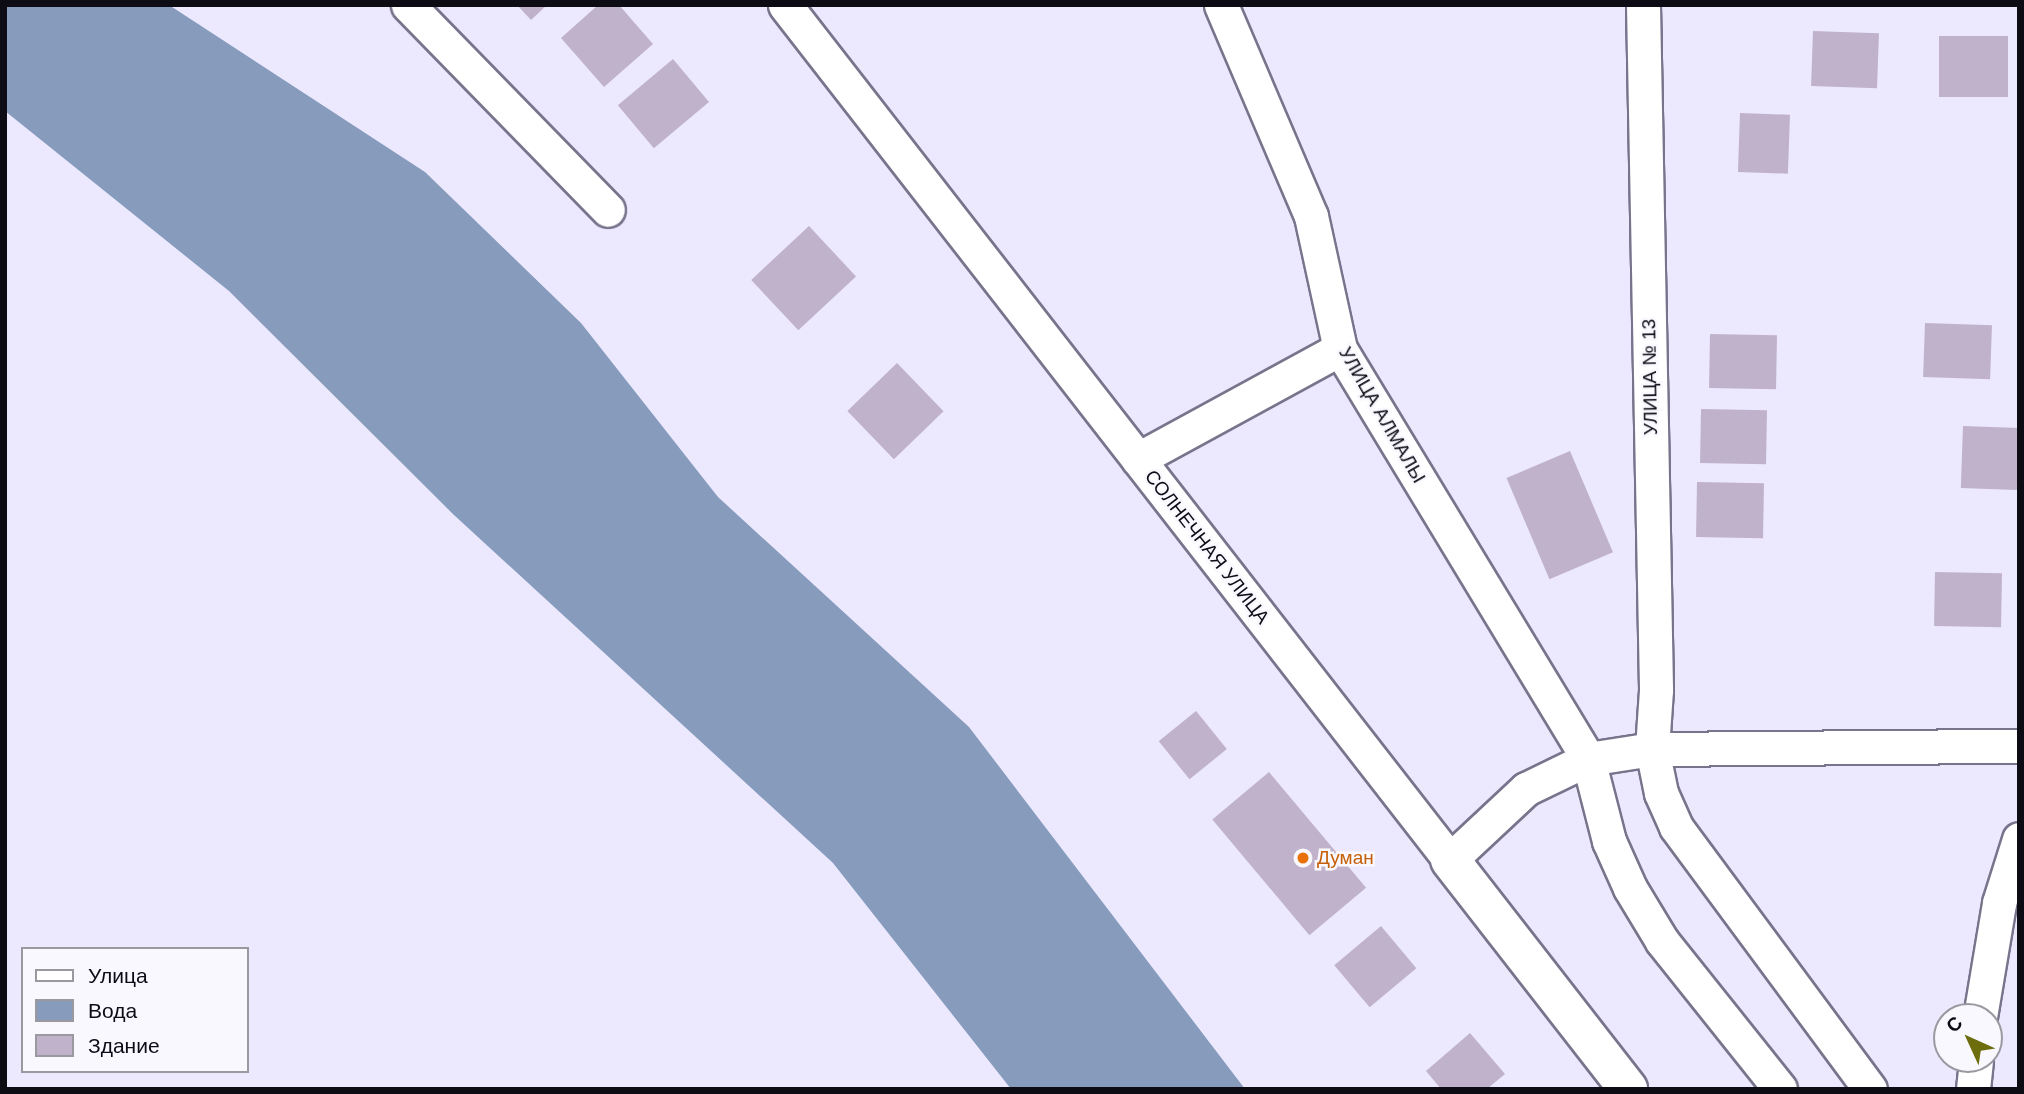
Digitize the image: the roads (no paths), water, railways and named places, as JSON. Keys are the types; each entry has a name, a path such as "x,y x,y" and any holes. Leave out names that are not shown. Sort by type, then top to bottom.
{"street":[{"path":"408,5 608,210"},
{"name":"СОЛНЕЧНАЯ УЛИЦА","path":"785,5 1628,1089"},
{"name":"УЛИЦА АЛМАЛЫ","path":"1221,5 1311,216 1340,348 1588,759 1609,841 1630,888 1662,941 1780,1089"},
{"name":"УЛИЦА № 13","path":"1643,5 1656,690 1652,749 1661,793 1676,827 1870,1089"},
{"path":"1138,459 1340,348"},
{"path":"1450,860 1526,789 1588,759 1652,749 2019,746"},
{"path":"1982,1003 1999,903 2019,839"}],"water":[{"path":"5,5 169,5 425,172 581,323 718,497 969,727 1245,1089 1011,1089 833,863 454,515 229,291 5,111"}],"place":[{"name":"Думан","path":"1303,858"}]}
